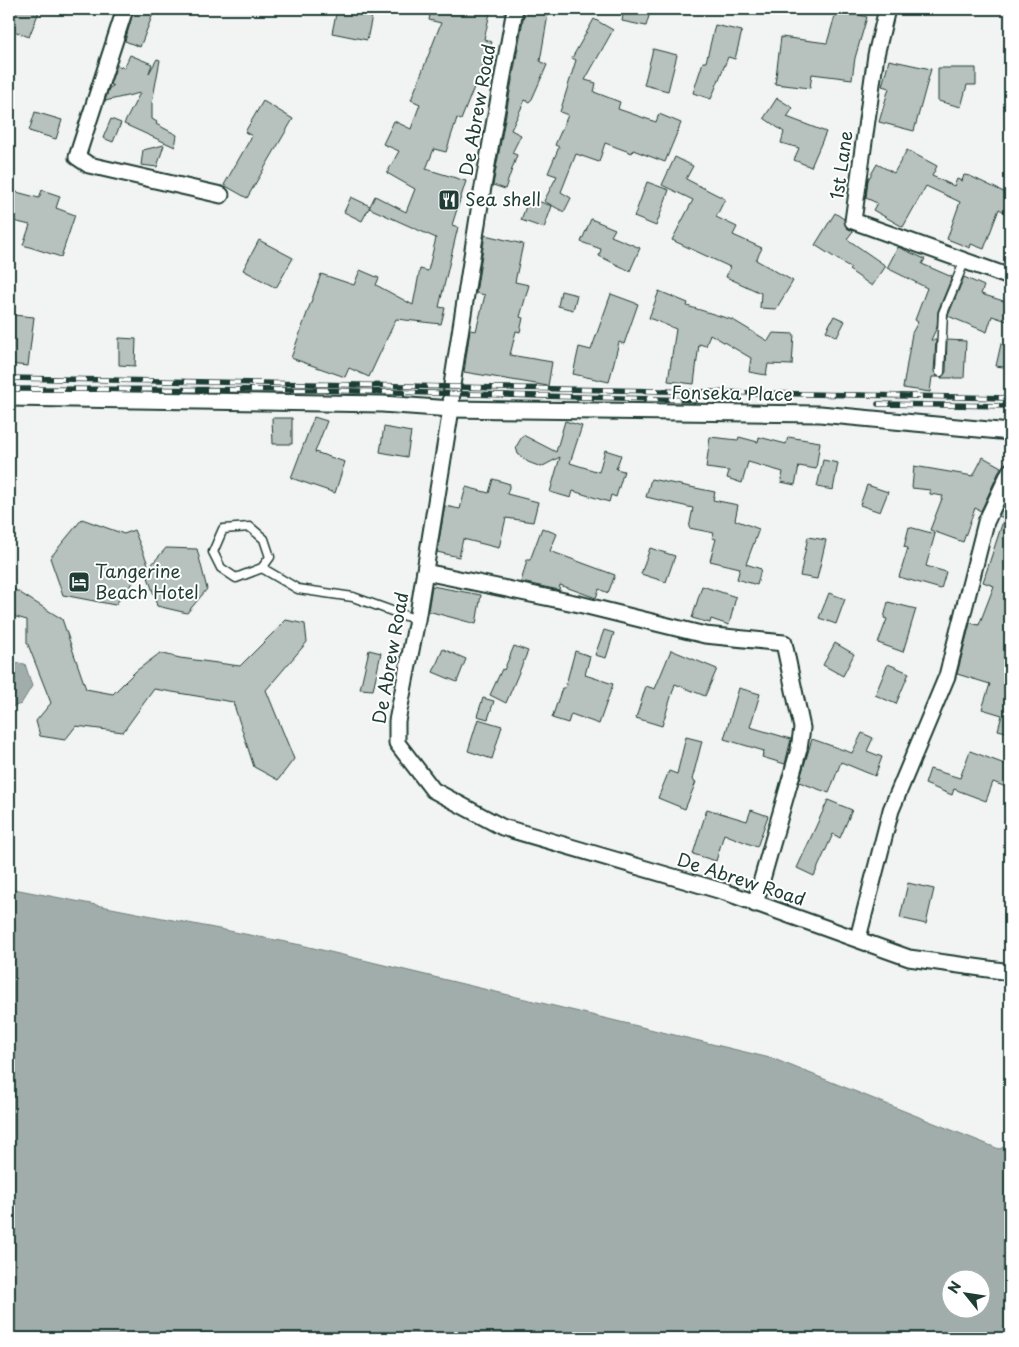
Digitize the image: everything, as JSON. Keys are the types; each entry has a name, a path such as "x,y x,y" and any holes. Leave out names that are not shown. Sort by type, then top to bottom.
{"street":[{"path":"125,9 78,157 89,165 220,195"},
{"name":"De Abrew Road","path":"515,9 478,218 452,385 452,409 425,572 397,721 397,743 433,790 502,828 725,892 755,904 858,938 909,958 1010,972"},
{"name":"1st Lane","path":"887,9 876,55 854,221 1010,276"},
{"name":"Fonseka Place","path":"9,398 382,404 452,409 820,414 1010,432"},
{"path":"858,938 891,810 947,676 986,522 1010,471"},
{"path":"425,572 579,604 704,635 784,643 802,728 799,749 755,904"}],"lane":[{"path":"940,372 944,313 965,260"},
{"path":"250,527 264,539 270,557 262,568 236,578 221,568 213,552 223,529 250,527"},
{"path":"262,568 298,589 353,597 417,620"}],"shaded area":[{"path":"9,662 25,664 32,686 21,704 9,708"},
{"path":"9,888 301,945 774,1059 999,1149 1010,1145 1010,1338 9,1338"}],"building":[{"path":"17,9 40,9 29,37 9,29"},
{"path":"134,9 155,9 140,47 125,41"},
{"path":"337,9 373,11 367,40 332,33"},
{"path":"431,9 491,9 484,39 492,42 461,120 457,118 446,152 434,149 426,169 466,181 452,225 458,227 439,307 445,308 441,324 396,319 369,377 349,368 345,377 291,358 321,274 354,285 360,270 379,278 376,285 413,305 420,269 428,271 436,238 369,208 375,196 406,212 415,189 387,173 399,151 383,144 394,121 411,129 420,104 411,100 441,23 429,20"},
{"path":"525,9 549,9 540,61 547,65 532,99 529,102 525,100 511,130 521,135 512,153 517,155 505,189 493,185"},
{"path":"624,9 651,9 646,26 622,21"},
{"path":"837,9 867,17 855,58 852,79 812,74 810,88 775,84 781,37 827,43"},
{"path":"594,19 613,30 585,80 596,83 594,92 620,102 618,109 656,122 659,114 681,123 665,162 633,150 632,153 605,143 599,162 576,154 561,192 571,198 564,212 544,201 557,176 548,173 559,147 555,145 568,115 560,112 576,60 572,58"},
{"path":"715,25 742,31 735,59 728,57 711,99 693,93 703,62 706,62"},
{"path":"653,49 677,55 668,91 644,85"},
{"path":"130,55 152,64 149,73 157,59 160,60 152,103 152,119 157,122 156,124 177,135 175,147 124,124 140,93 105,101 109,88 113,86 110,84 117,65 124,68"},
{"path":"889,60 931,69 914,131 879,122 889,88 882,86"},
{"path":"938,68 976,68 976,85 967,85 961,107 938,101"},
{"path":"777,98 793,108 787,117 826,132 811,167 794,160 799,148 781,143 784,132 764,118"},
{"path":"263,101 293,119 247,198 224,185 252,136 245,132"},
{"path":"35,112 62,120 56,139 29,131"},
{"path":"111,119 121,123 113,142 103,138"},
{"path":"164,145 157,167 141,165 143,150"},
{"path":"907,150 937,166 932,176 954,186 957,179 962,181 964,175 1010,195 1010,215 999,209 984,249 971,244 970,248 947,239 960,202 926,186 903,227 873,210 877,203 866,198 868,180 877,164 894,173"},
{"path":"675,157 693,166 686,179 725,199 716,217 737,227 733,235 762,248 756,260 793,281 776,309 760,308 761,293 726,277 730,267 672,240 693,200 662,185"},
{"path":"647,182 669,190 656,226 634,217"},
{"path":"9,190 39,198 42,190 60,196 56,208 75,215 61,257 23,245 30,225 9,220"},
{"path":"351,197 370,206 362,221 344,212"},
{"path":"529,198 552,206 544,228 521,220"},
{"path":"835,213 844,219 847,228 853,231 847,239 886,266 872,286 849,270 851,268 815,245"},
{"path":"591,219 615,229 611,236 640,248 630,271 599,256 601,249 581,242"},
{"path":"485,235 523,244 515,282 529,285 520,317 523,318 520,332 516,331 510,355 552,362 548,386 464,372 470,330 476,331 485,295 476,293"},
{"path":"259,240 293,258 276,288 243,270"},
{"path":"898,247 925,259 922,264 952,277 938,311 937,327 931,340 936,340 934,372 939,377 932,377 930,392 903,388 912,333 918,322 915,320 927,288 887,268"},
{"path":"964,277 984,286 981,294 1010,303 1007,321 992,316 987,332 948,316"},
{"path":"561,291 577,295 573,310 558,306"},
{"path":"659,291 688,303 687,306 733,320 768,341 773,333 794,334 792,365 768,364 766,375 749,372 751,358 710,334 706,346 699,344 694,384 668,381 676,329 649,318"},
{"path":"611,294 638,304 624,344 619,342 609,382 573,374 579,347 591,350"},
{"path":"13,315 34,317 28,366 9,364"},
{"path":"834,316 845,321 837,337 826,331"},
{"path":"119,338 136,339 135,366 119,365"},
{"path":"947,340 966,341 964,378 941,378 946,372"},
{"path":"1001,344 1010,346 1010,368 996,366"},
{"path":"314,417 327,421 315,452 345,462 335,493 291,478"},
{"path":"272,418 292,418 292,444 273,444"},
{"path":"565,421 582,426 570,463 599,472 605,450 621,455 616,469 624,471 616,497 611,495 609,502 573,491 571,498 550,492 560,457 541,467 528,462 518,454 516,447 523,435 556,452"},
{"path":"384,427 411,432 407,457 380,452"},
{"path":"710,437 738,440 739,437 758,442 759,437 786,444 788,437 820,442 816,469 799,466 795,485 781,482 783,472 748,462 742,483 727,478 729,471 706,468"},
{"path":"983,457 1001,467 981,511 975,508 963,542 930,530 943,496 930,494 930,490 912,488 914,466 973,476"},
{"path":"823,460 838,463 833,490 817,487"},
{"path":"493,479 510,484 507,494 538,502 533,522 506,518 499,548 463,539 459,557 437,552 445,506 460,509 466,487 489,493"},
{"path":"651,479 715,492 713,500 738,505 735,520 759,529 746,564 761,569 757,585 737,579 740,568 710,561 716,539 712,538 714,533 689,528 693,508 646,497"},
{"path":"867,485 888,492 880,512 860,505"},
{"path":"1007,498 1010,500 1010,733 998,730 1002,715 982,709 990,684 957,674 970,623 979,625 994,586 983,582 1004,518 999,516"},
{"path":"82,519 124,534 134,530 148,564 115,605 63,595 50,558"},
{"path":"909,527 935,534 926,566 946,572 941,589 899,577 908,548 904,547"},
{"path":"542,528 557,534 550,551 615,575 608,593 599,589 596,598 560,585 559,590 521,582 527,560 530,560"},
{"path":"808,537 826,540 817,579 800,576"},
{"path":"166,548 197,549 207,589 187,613 157,606 146,571"},
{"path":"650,548 675,556 666,582 641,574"},
{"path":"9,586 62,619 86,689 113,694 136,671 160,653 180,658 240,666 286,620 305,624 307,642 266,690 294,759 278,780 254,767 233,702 154,689 123,732 76,726 65,740 40,736 36,721 51,703 27,642 27,620 9,615"},
{"path":"432,586 481,595 476,624 428,611"},
{"path":"702,586 736,597 729,625 711,619 710,623 692,618"},
{"path":"829,593 845,599 836,624 819,618"},
{"path":"888,602 916,609 903,652 878,643 887,619 884,618"},
{"path":"604,630 614,633 606,658 595,655"},
{"path":"835,643 854,654 843,676 823,665"},
{"path":"514,646 528,651 506,703 490,695 502,669 504,670"},
{"path":"443,649 466,659 457,682 433,672"},
{"path":"369,650 381,653 373,690 360,689"},
{"path":"671,650 717,669 705,696 675,684 662,726 636,718 646,686 655,689"},
{"path":"575,651 590,656 585,675 613,684 599,724 571,714 568,723 552,718 562,688 565,688"},
{"path":"888,664 909,673 896,704 875,695"},
{"path":"739,688 760,694 750,727 791,739 785,764 762,757 764,751 724,739"},
{"path":"483,698 494,701 488,719 477,716"},
{"path":"478,719 502,726 492,759 468,751"},
{"path":"862,733 873,738 867,751 882,757 875,776 841,762 829,793 799,782 812,739 852,753"},
{"path":"686,737 702,741 692,780 696,782 685,809 658,798 669,771 677,774"},
{"path":"970,751 1010,766 1010,776 1006,787 993,782 986,801 954,789 952,795 925,784 930,769 960,778"},
{"path":"828,800 852,810 840,838 833,834 814,876 797,868"},
{"path":"707,809 747,821 751,810 768,816 757,847 724,834 716,861 693,854"},
{"path":"908,883 934,889 926,924 900,918"}],"railway":[{"path":"9,378 1010,398"},
{"path":"9,389 318,390 695,400"},
{"path":"878,404 1010,406"}],"place":[{"name":"Sea shell","path":"449,200"},
{"name":"Tangerine Beach Hotel","path":"79,582"}]}
